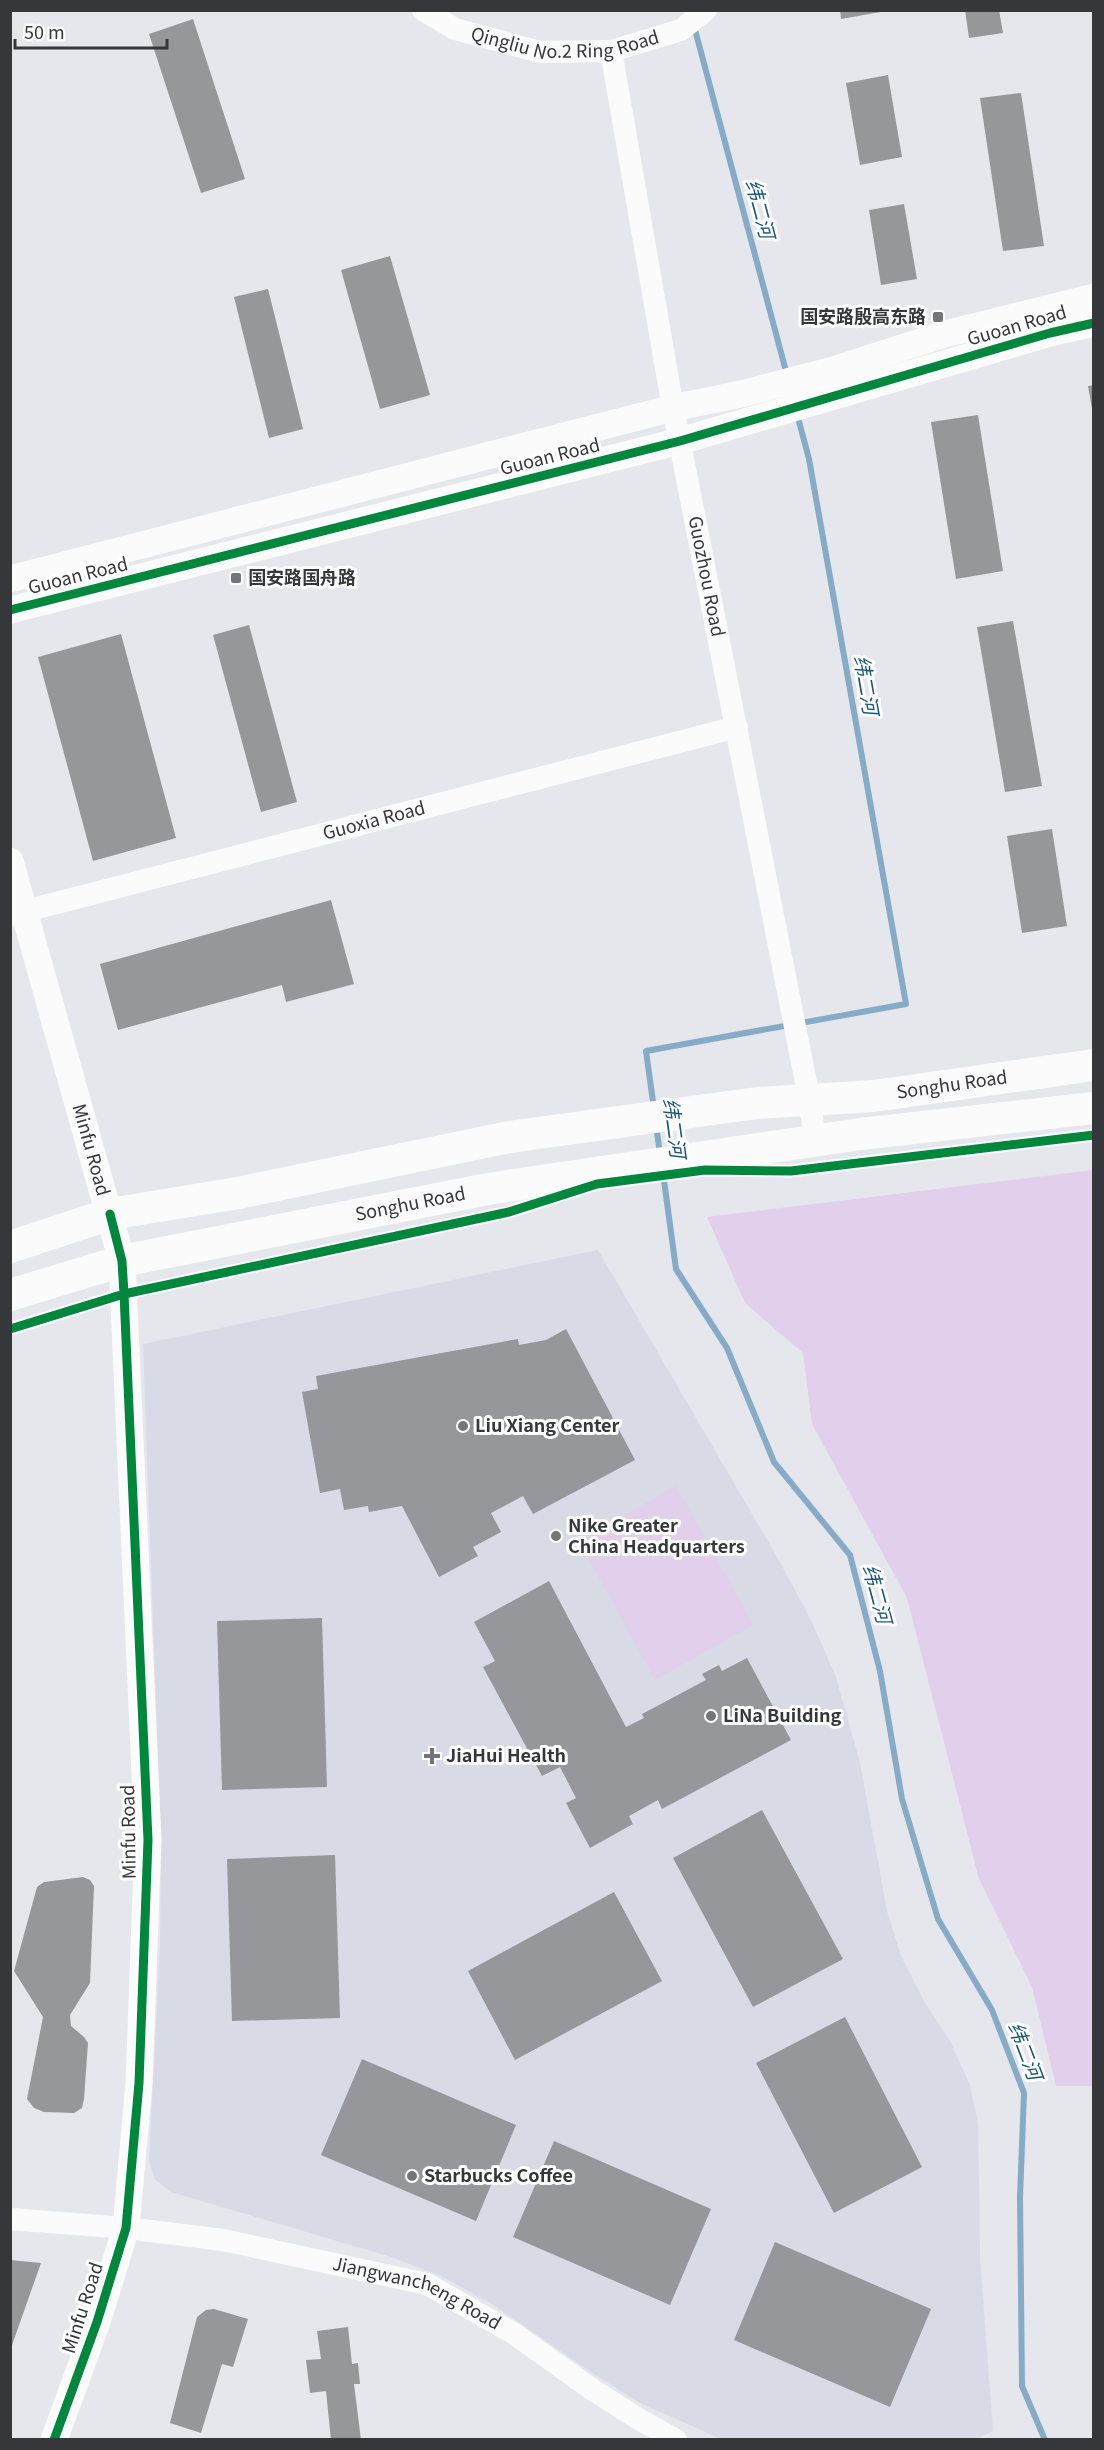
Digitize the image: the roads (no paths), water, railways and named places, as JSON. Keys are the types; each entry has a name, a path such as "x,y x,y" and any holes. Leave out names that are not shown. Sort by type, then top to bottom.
{"main road":[{"name":"Songhu Road","path":"10,1246 110,1214 238,1193 510,1137 757,1103 874,1096 1094,1065"},
{"name":"Songhu Road","path":"10,1294 122,1261 488,1189 815,1141 1094,1108"}],"street":[{"name":"Qingliu No.2 Ring Road","path":"423,10 454,29 540,52 611,51 681,30 706,10"},
{"name":"Guozhou Road","path":"611,51 673,408 809,1099"},
{"name":"Guoan Road","path":"835,383 945,334 1094,297"},
{"name":"Guoan Road","path":"10,610 680,441 745,407 835,383 1094,323"},
{"name":"Guoan Road","path":"10,579 673,408 745,407"},
{"name":"Guoxia Road","path":"18,913 737,727"},
{"name":"Minfu Road","path":"10,861 18,913 110,1214 122,1261 148,1840 140,2082 126,2228 97,2322 54,2439"},
{"path":"809,1099 815,1141"},
{"name":"Jiangwancheng Road","path":"10,2219 126,2228 223,2240 426,2284 513,2333 636,2418 676,2439"}],"waterway":[{"name":"纬二河","path":"694,26 787,375"},
{"name":"纬二河","path":"654,1109 646,1051 906,1004 809,459 797,414"},
{"name":"纬二河","path":"656,1125 660,1154"},
{"name":"纬二河","path":"663,1173 676,1269 727,1348 774,1462 850,1555 880,1671 902,1799 938,1919 992,2010 1024,2093 1020,2197 1022,2386 1045,2440"}],"place":[{"name":"国安路殷高东路","path":"938,317"},
{"name":"国安路国舟路","path":"236,578"},
{"name":"Liu Xiang Center","path":"463,1426"},
{"name":"Nike Greater China Headquarters","path":"556,1536"},
{"name":"LiNa Building","path":"711,1716"},
{"name":"JiaHui Health","path":"432,1756"},
{"name":"Starbucks Coffee","path":"412,2176"}]}
